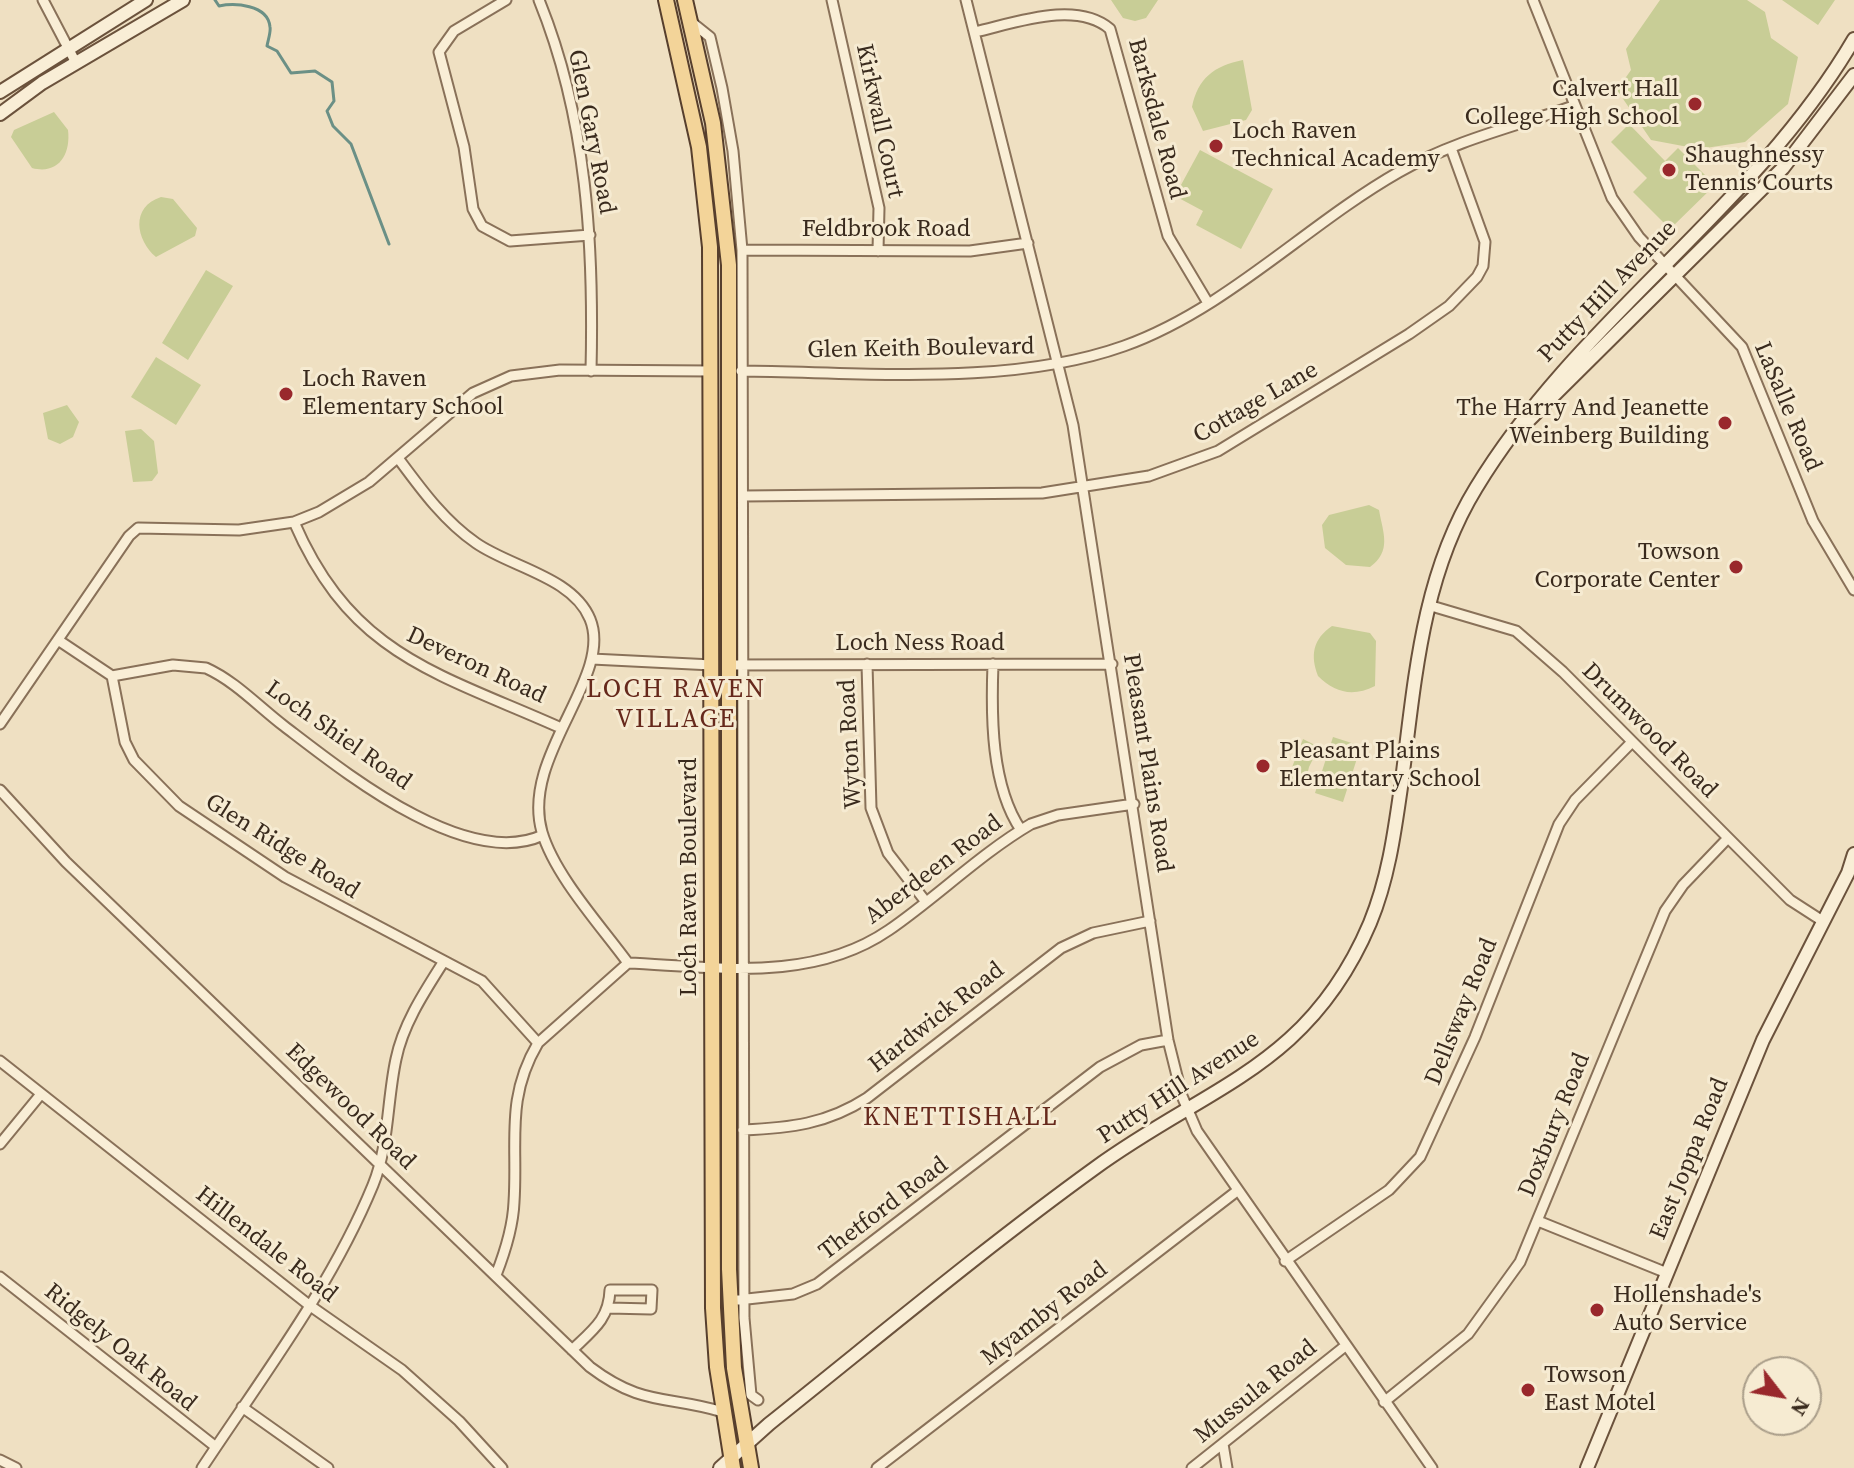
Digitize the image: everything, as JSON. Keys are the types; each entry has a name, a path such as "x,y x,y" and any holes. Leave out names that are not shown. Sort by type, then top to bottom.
{"main road":[{"name":"Loch Raven Boulevard","path":"666,0 685,80 706,194 712,371 713,1308 728,1464"},
{"name":"Loch Raven Boulevard","path":"685,0 709,96 722,178 736,371 737,1300 734,1368 751,1468"},
{"path":"712,371 736,371"},
{"path":"712,665 736,665"}],"street":[{"path":"0,92 146,0"},
{"path":"506,0 454,31 439,52 464,147 473,209 488,231 510,241 590,235"},
{"name":"Glen Gary Road","path":"539,0 572,112 590,235 591,371"},
{"name":"Kirkwall Court","path":"832,0 879,208 878,251"},
{"name":"Pleasant Plains Road","path":"966,0 1060,364 1084,487 1168,1040 1187,1111 1237,1191 1344,1347 1432,1468"},
{"name":"LaSalle Road","path":"1533,0 1612,198 1663,265 1736,338 1747,357 1813,521 1854,590"},
{"path":"0,114 76,63 177,2"},
{"path":"44,4 76,63"},
{"name":"Barksdale Road","path":"975,32 1066,10 1090,14 1110,29 1168,236 1208,303"},
{"name":"Loch Raven Boulevard","path":"690,21 710,37 719,75 733,151 742,250 736,371 744,496 736,665"},
{"name":"Putty Hill Avenue","path":"728,1464 745,1444 1096,1167 1255,1070 1302,1028 1338,983 1382,894 1392,847 1428,605 1460,517 1486,472 1536,399 1774,150 1818,95 1854,39"},
{"name":"Putty Hill Avenue","path":"1518,429 1546,407 1783,168 1854,75"},
{"name":"Glen Keith Boulevard","path":"736,371 970,372 1060,364 1136,341 1208,303 1369,191 1451,148 1574,106"},
{"name":"Cottage Lane","path":"744,496 1009,495 1149,476 1218,451 1409,334 1449,306 1477,277 1486,254 1451,148"},
{"name":"Feldbrook Road","path":"742,250 970,251 1028,243"},
{"path":"0,724 138,528 239,530 294,522 348,497 398,458 454,407 491,383 536,371 712,371"},
{"path":"398,458 444,516 476,543 564,589 580,602 594,634 592,659 561,728 541,783 543,835 560,869 628,963 538,1043 521,1078 514,1110 514,1203 509,1236 496,1275"},
{"name":"Deveron Road","path":"294,522 308,554 338,600 387,646 561,728"},
{"name":"Drumwood Road","path":"1428,605 1516,631 1790,900 1821,920"},
{"path":"58,640 112,676"},
{"path":"592,659 712,665"},
{"name":"Wyton Road","path":"867,664 871,808 888,853 926,902"},
{"path":"993,664 990,724 1007,801 1021,830"},
{"name":"Loch Ness Road","path":"736,665 1112,664"},
{"name":"Loch Shiel Road","path":"112,676 173,665 206,668 377,792 418,816 466,836 492,842 518,843 543,835"},
{"name":"Glen Ridge Road","path":"112,676 125,742 134,760 179,806 249,856 482,981 538,1043"},
{"name":"Dellsway Road","path":"1285,1261 1389,1190 1414,1166 1444,1109 1475,1037 1559,824 1575,800 1632,742"},
{"name":"Edgewood Road","path":"0,790 66,862 572,1350 607,1380 632,1393 658,1401 700,1405 723,1412"},
{"name":"Aberdeen Road","path":"628,963 789,967 840,955 881,936 1021,830 1058,815 1134,804"},
{"name":"Doxbury Road","path":"1384,1402 1468,1334 1520,1262 1665,911 1683,885 1728,838"},
{"name":"East Joppa Road","path":"1587,1468 1763,1040 1821,920 1852,873 1854,854"},
{"name":"Hardwick Road","path":"743,1130 804,1126 836,1116 878,1090 1061,948 1093,933 1150,921"},
{"path":"202,1468 309,1305 349,1237 380,1164 396,1055 417,1005 444,961"},
{"name":"Loch Raven Boulevard","path":"736,968 743,1130 737,1300 751,1395 758,1400"},
{"name":"Thetford Road","path":"737,1300 793,1294 828,1278 1100,1067 1141,1045 1168,1040"},
{"name":"Hillendale Road","path":"0,1061 309,1305 402,1370 459,1421 502,1468"},
{"path":"0,1144 41,1094"},
{"name":"Myamby Road","path":"877,1468 1237,1191"},
{"path":"1538,1221 1667,1273"},
{"name":"Ridgely Oak Road","path":"0,1277 216,1447"},
{"path":"572,1350 604,1320 609,1308 610,1290 652,1290 651,1309 609,1308"},
{"name":"Mussula Road","path":"1192,1468 1344,1347"},
{"path":"700,1405 721,1395"},
{"path":"242,1407 328,1468"},
{"path":"1223,1444 1227,1468"},
{"path":"0,1460 16,1468"}],"green space":[{"path":"1111,0 1158,0 1146,18 1135,21 1123,18"},
{"path":"1660,0 1747,0 1765,12 1771,38 1798,57 1788,104 1745,142 1699,149 1651,140 1617,90 1631,70 1626,49"},
{"path":"1782,0 1835,0 1818,25"},
{"path":"1243,60 1252,110 1246,120 1203,131 1192,107 1198,88 1216,70"},
{"path":"54,112 68,130 65,155 49,169 32,168 11,137 14,130"},
{"name":"Shaughnessy Tennis Courts","path":"1629,124 1665,161 1678,148 1715,185 1670,229 1633,192 1647,178 1611,142"},
{"path":"1200,150 1273,189 1241,249 1196,225 1203,211 1175,196"},
{"path":"161,197 173,199 197,228 195,236 156,257 144,242 139,224 144,208"},
{"path":"206,270 233,286 188,360 162,343"},
{"path":"156,357 201,385 176,425 131,397"},
{"path":"67,405 79,422 73,437 60,444 48,439 43,413"},
{"path":"141,429 154,441 158,473 152,481 133,482 125,431"},
{"path":"1369,505 1379,510 1384,548 1370,567 1346,565 1325,548 1322,525 1329,515"},
{"path":"1332,626 1370,633 1376,641 1375,686 1345,692 1318,676 1315,648 1321,636"},
{"path":"1333,737 1361,746 1343,802 1315,793"},
{"path":"1303,739 1319,747 1309,767 1304,788 1293,784 1289,775"}],"waterway":[{"path":"215,0 219,6 241,5 257,9 268,19 270,34 267,46 277,51 291,73 315,71 332,82 334,101 327,111 333,126 351,144 389,244"}],"place":[{"name":"Calvert Hall College High School","path":"1695,104"},
{"name":"Loch Raven Technical Academy","path":"1216,146"},
{"name":"Shaughnessy Tennis Courts","path":"1669,170"},
{"name":"Loch Raven Elementary School","path":"286,394"},
{"name":"The Harry And Jeanette Weinberg Building","path":"1725,423"},
{"name":"Towson Corporate Center","path":"1736,567"},
{"name":"Pleasant Plains Elementary School","path":"1263,766"},
{"name":"Hollenshade's Auto Service","path":"1597,1310"},
{"name":"Towson East Motel","path":"1528,1390"}],"district":[{"name":"LOCH RAVEN VILLAGE","path":"676,705"},
{"name":"KNETTISHALL","path":"961,1118"}]}
